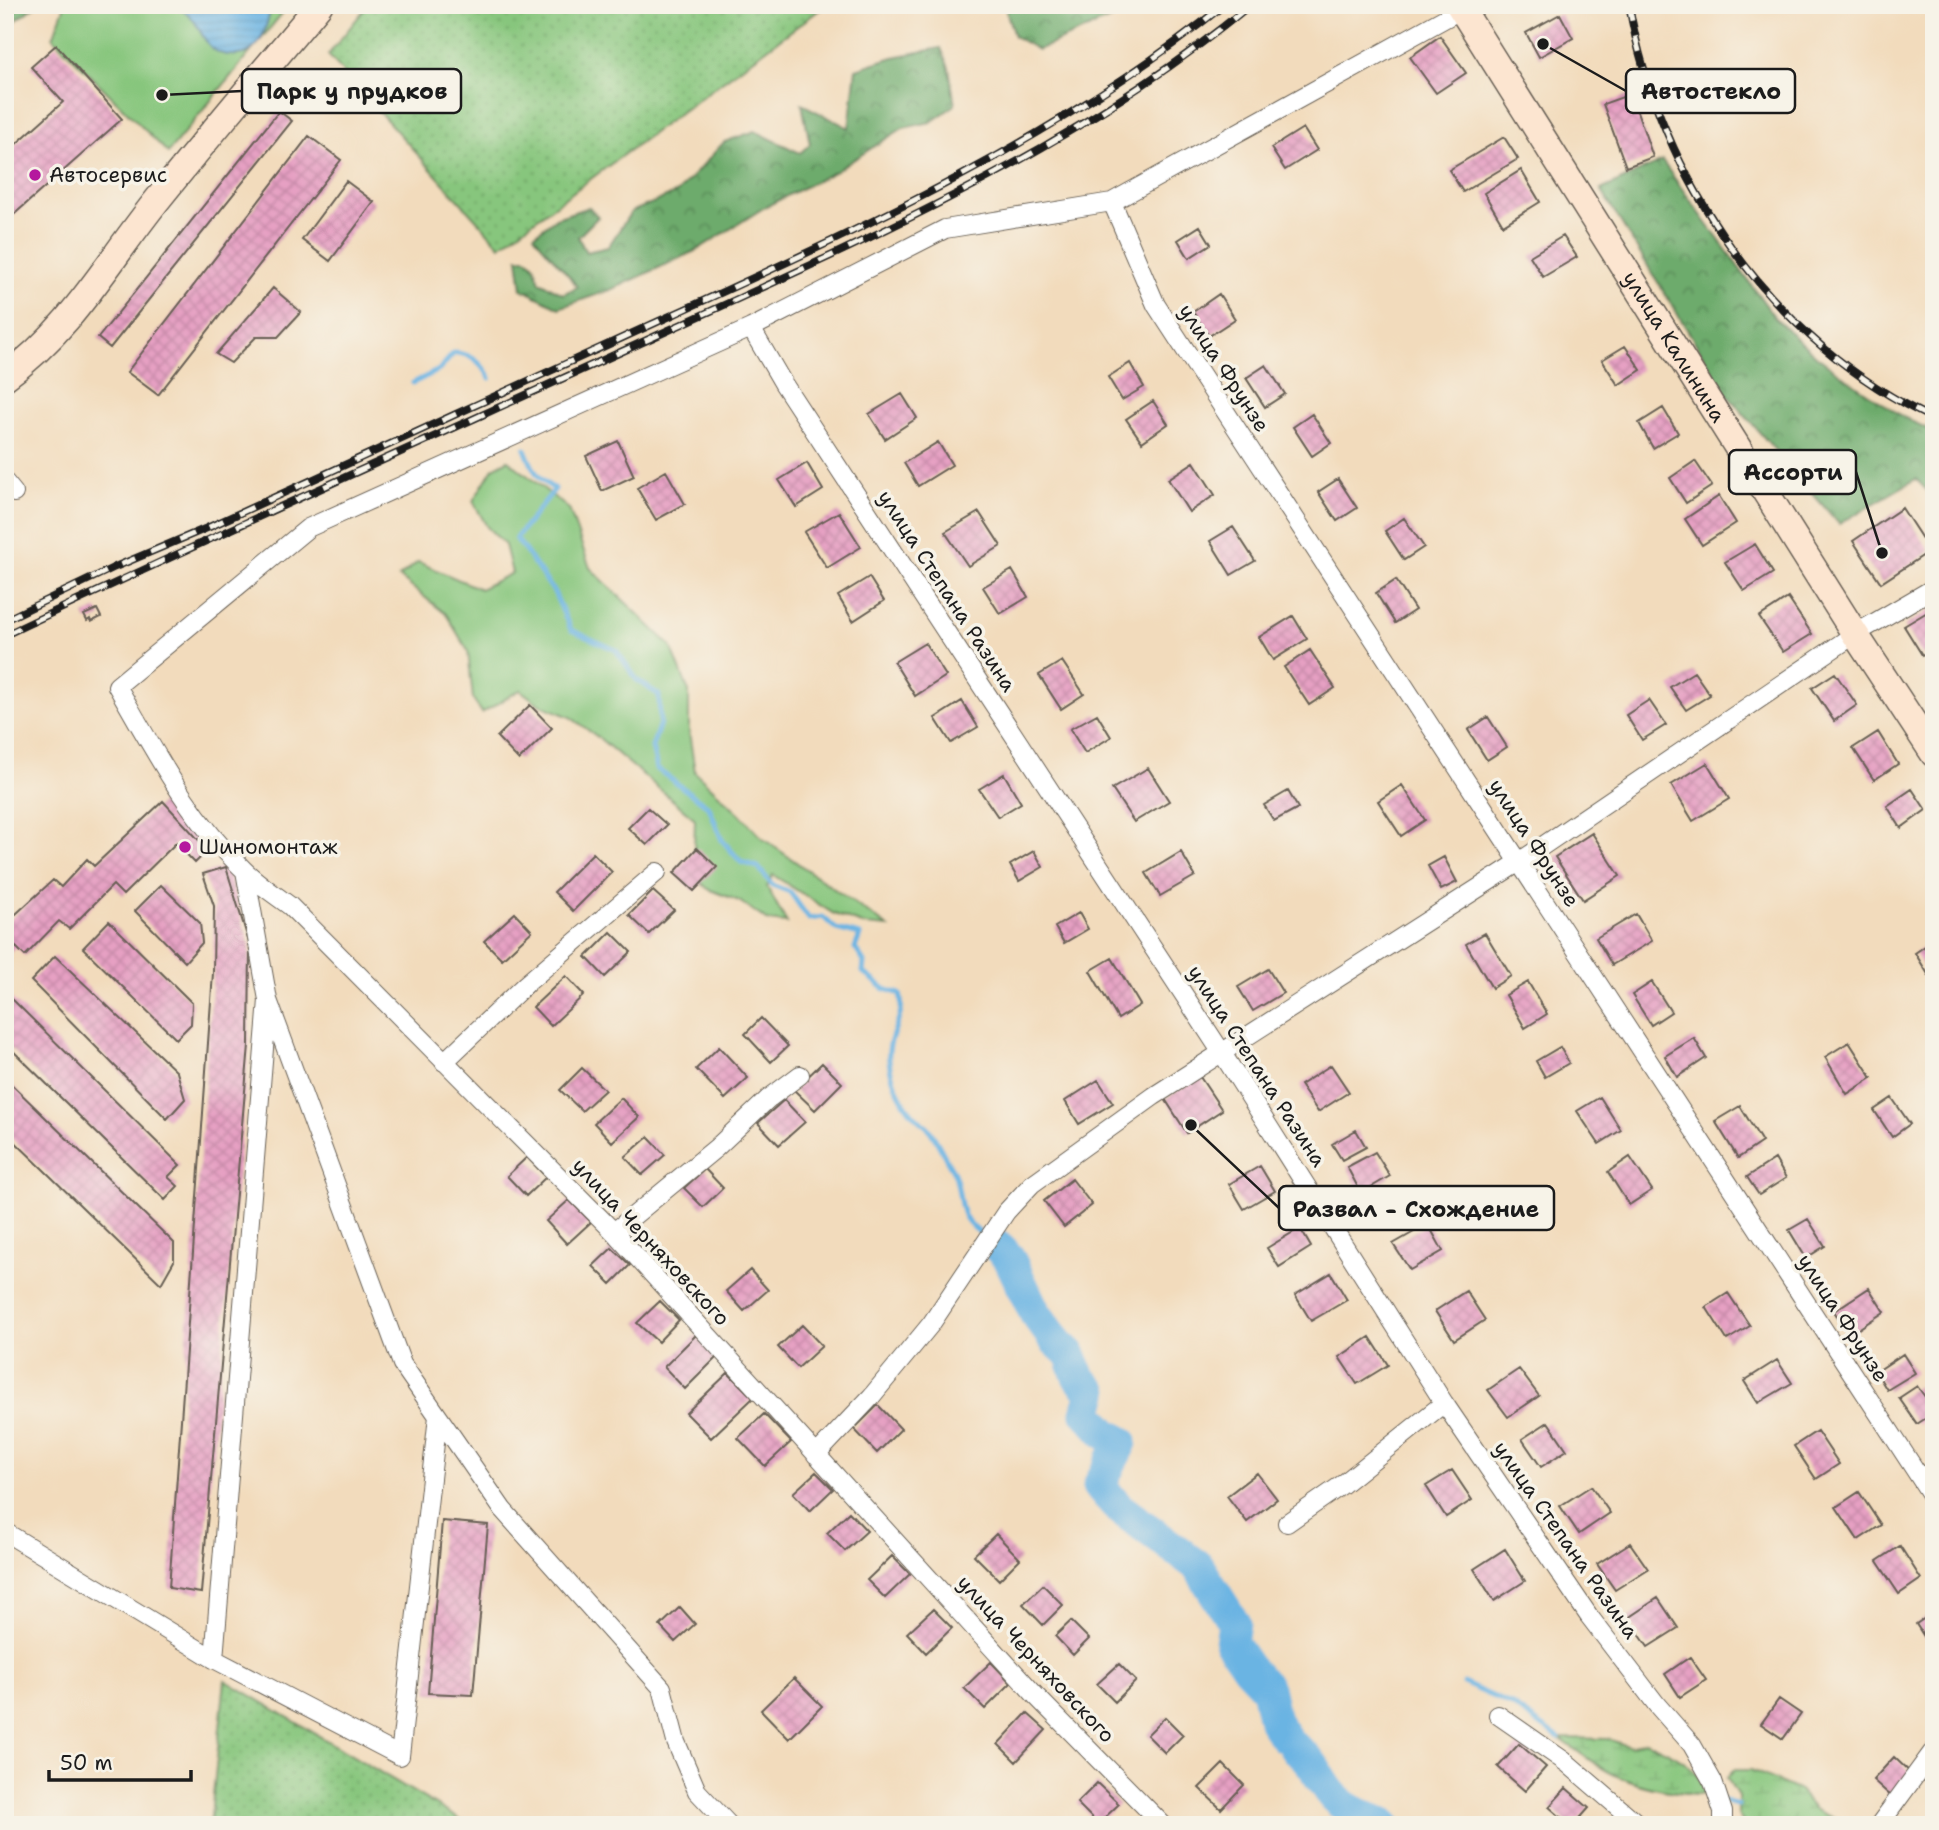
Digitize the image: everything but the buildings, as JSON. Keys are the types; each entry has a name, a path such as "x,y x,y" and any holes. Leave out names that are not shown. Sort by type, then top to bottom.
{"street":[{"path":"5,377 41,350 64,324 157,200 319,5"},
{"path":"751,328 945,229 1112,202 1463,7"},
{"name":"улица Калинина","path":"1463,7 1855,634 1934,754"},
{"name":"улица Фрунзе","path":"1112,202 1156,304 1934,1499"},
{"name":"улица Черняховского","path":"751,328 308,528 117,686 172,780 226,852 245,871 290,906 614,1232 1037,1696 1163,1825"},
{"name":"улица Степана Разина","path":"751,328 783,383 1222,1053 1444,1404 1589,1616 1657,1705 1692,1745 1713,1782 1723,1818"},
{"path":"816,1455 871,1397 931,1324 1006,1212 1032,1184 1154,1096 1519,862 1855,634 1934,588"},
{"path":"245,871 268,1000 402,1364 503,1510 662,1688 676,1742 697,1791 729,1825"},
{"path":"444,1062 526,984 657,872"},
{"path":"214,1659 268,1000"},
{"path":"614,1232 716,1148 768,1099 800,1075"},
{"path":"1287,1523 1343,1484 1444,1404"},
{"path":"5,1532 214,1659 400,1756 438,1416"},
{"path":"1498,1716 1567,1763 1639,1825"},
{"path":"1879,1825 1934,1750"}],"green space":[{"path":"5,5 36,5 5,29"},
{"path":"65,5 289,5 168,153 53,38"},
{"path":"368,5 826,5 500,246 328,55"},
{"path":"1012,5 1129,5 1128,11 1038,50 1014,36 1006,10"},
{"path":"941,48 949,68 955,105 931,122 903,128 836,171 765,207 697,250 613,289 559,308 522,289 518,258 527,258 534,265 540,282 563,294 577,287 534,235 556,218 589,207 598,217 578,237 586,252 608,247 631,212 678,192 724,142 755,131 800,153 810,144 802,104 849,128 856,69 893,57"},
{"path":"1662,161 1776,319 1816,356 1860,388 1905,418 1934,432 1934,498 1916,479 1839,524 1728,396 1601,190"},
{"path":"508,460 569,509 590,568 671,646 689,692 689,732 695,772 762,838 888,927 865,925 834,914 773,875 767,887 787,923 768,921 739,901 708,889 689,872 694,849 695,819 599,738 570,717 539,704 520,690 482,713 473,699 468,651 446,614 399,577 418,562 480,589 512,573 505,545 487,527 473,501 493,468"},
{"path":"225,1680 469,1825 210,1825"},
{"path":"1559,1738 1608,1739 1631,1747 1645,1741 1690,1766 1701,1783 1704,1794 1667,1791 1631,1782 1603,1768"},
{"path":"1734,1770 1751,1770 1798,1790 1814,1809 1847,1825 1745,1825 1738,1815 1738,1796 1727,1778"}],"water":[{"path":"177,5 272,5 258,44 246,53 238,55 215,50 208,44 193,19 177,9"}],"waterway":[{"path":"413,383 439,370 454,353 475,360 490,378"},
{"path":"525,449 539,477 555,489 516,538 554,592 571,630 616,650 637,680 659,695 660,723 652,747 657,769 709,807 722,840 741,862 758,867 772,885 790,892 809,919 823,917 836,929 860,935 855,948 864,962 863,972 885,989 900,994 901,1011 889,1051 892,1077 904,1101 938,1143 955,1174 965,1218 982,1235"},
{"path":"996,1245 1009,1258 1035,1313 1056,1341 1070,1354 1078,1376 1093,1393 1087,1413 1106,1434 1121,1442 1099,1486 1119,1508 1198,1566 1234,1623 1231,1643 1248,1668 1267,1688 1274,1721 1285,1737"},
{"path":"1463,1683 1512,1705 1559,1738"},
{"path":"1295,1748 1311,1763 1340,1803 1385,1825"},
{"path":"1723,1801 1738,1805"}],"railway":[{"path":"5,620 115,567 207,528 885,215 1026,139 1094,98 1224,5"},
{"path":"5,635 821,261 971,187 1115,103 1184,56 1250,5"},
{"path":"1629,5 1644,69 1667,132 1696,192 1732,249 1775,301 1823,347 1876,387 1934,419"}],"place":[{"name":"Автостекло","path":"1543,44"},
{"name":"Парк у прудков","path":"162,95"},
{"name":"Автосервис","path":"35,175"},
{"name":"Ассорти","path":"1882,553"},
{"name":"Шиномонтаж","path":"185,847"},
{"name":"Развал - Схождение","path":"1191,1125"}]}
